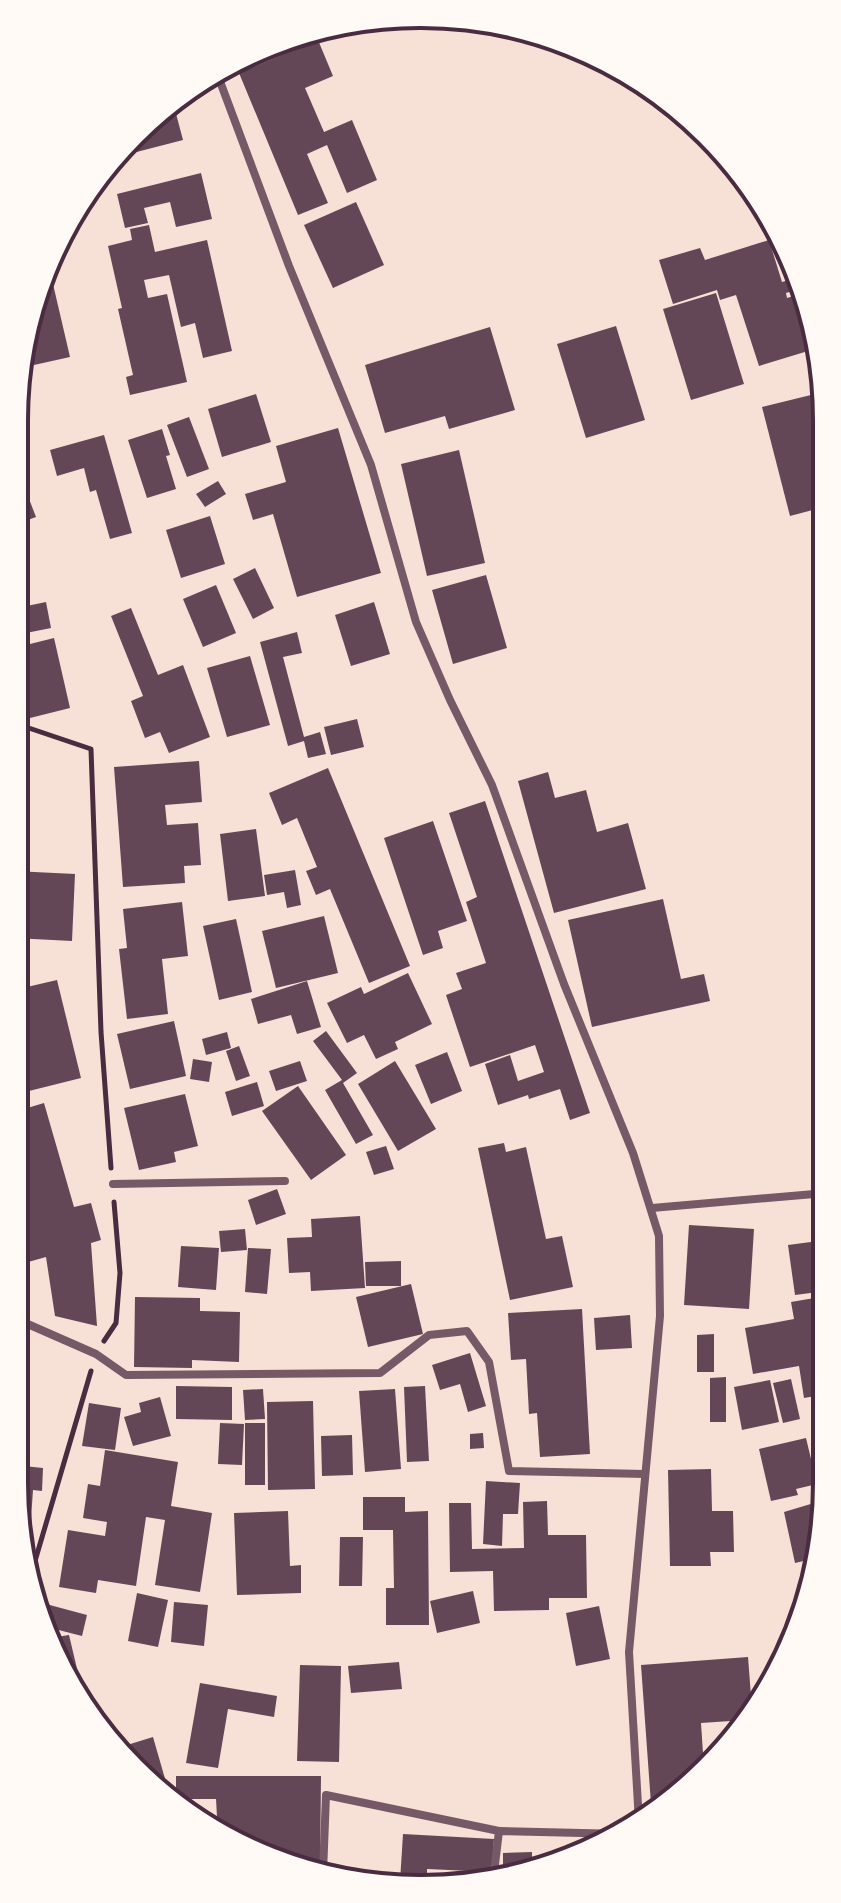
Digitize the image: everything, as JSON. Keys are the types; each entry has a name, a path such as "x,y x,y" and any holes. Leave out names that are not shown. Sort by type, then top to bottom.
{"street":[{"path":"221,83 289,266 371,465 416,622 492,785 564,984 633,1153 652,1208 660,1246 660,1316 629,1652 638,1809"},
{"path":"113,1184 285,1181"},
{"path":"652,1208 813,1194"},
{"path":"28,1324 96,1354 126,1375 380,1373 429,1335 467,1331 489,1362 509,1471 645,1474"},
{"path":"323,1863 326,1795 499,1831 597,1833"},
{"path":"495,1867 499,1831"}],"path":[{"path":"28,728 91,749 101,1032 120,1273 116,1323 96,1354 36,1558"}],"building":[{"path":"318,41 333,76 305,88 324,132 352,120 377,180 347,193 327,145 307,154 328,203 298,215 239,73"},
{"path":"176,114 183,140 134,153"},
{"path":"201,173 212,219 176,227 170,202 144,208 148,223 125,228 117,194"},
{"path":"356,202 384,265 333,288 304,225"},
{"path":"149,225 155,252 207,240 232,351 203,358 195,323 181,327 169,275 144,280 148,298 167,294 187,382 130,395 126,377 133,375 108,246 132,240 130,229"},
{"path":"769,240 782,282 787,281 791,291 786,293 787,298 793,296 806,351 759,366 736,295 720,300 717,290 673,304 659,260 700,248 705,260"},
{"path":"53,284 70,357 32,366 41,319"},
{"path":"716,293 744,384 691,400 663,309"},
{"path":"616,326 645,420 586,438 557,344"},
{"path":"490,327 515,410 449,429 445,416 385,433 365,365"},
{"path":"256,394 271,442 222,457 208,409"},
{"path":"812,395 813,510 790,516 762,407"},
{"path":"189,417 209,469 187,477 167,425"},
{"path":"338,428 381,573 297,597 273,514 253,520 245,494 286,482 276,446"},
{"path":"162,429 176,489 147,498 128,440"},
{"path":"104,435 132,533 110,539 96,490 90,492 84,468 57,476 50,450"},
{"path":"459,450 485,563 427,576 401,464"},
{"path":"218,481 226,494 205,507 196,494"},
{"path":"28,496 36,517 28,520"},
{"path":"210,516 225,564 181,578 166,530"},
{"path":"255,568 274,608 253,619 233,579"},
{"path":"486,575 507,648 453,664 432,590"},
{"path":"216,585 236,633 203,647 183,599"},
{"path":"46,602 51,628 28,633 28,606"},
{"path":"374,602 390,654 351,666 335,615"},
{"path":"131,608 158,675 183,665 210,737 169,753 160,732 145,738 131,701 143,696 111,616"},
{"path":"297,632 302,653 283,657 304,737 320,732 326,754 308,758 304,741 288,746 260,642"},
{"path":"54,638 70,708 28,718 28,644"},
{"path":"250,656 270,725 227,737 207,668"},
{"path":"357,719 364,747 331,755 324,727"},
{"path":"199,761 202,802 165,805 167,825 198,823 201,865 184,866 185,883 123,887 114,767"},
{"path":"328,768 410,966 369,983 330,889 316,895 306,871 317,867 297,818 282,825 269,793"},
{"path":"548,772 555,798 586,790 597,832 628,823 646,889 554,913 518,781"},
{"path":"485,801 590,1113 570,1120 560,1089 498,1105 485,1064 510,1055 518,1081 544,1072 535,1045 470,1067 446,995 462,989 456,973 486,963 466,902 477,897 449,813"},
{"path":"433,821 467,921 438,931 443,948 423,955 384,838"},
{"path":"256,829 265,896 228,901 220,834"},
{"path":"295,870 301,905 287,908 284,892 267,895 264,875"},
{"path":"28,872 75,874 72,941 28,939"},
{"path":"663,899 681,979 704,974 710,1001 592,1027 568,920"},
{"path":"182,902 188,956 162,959 168,1014 127,1019 119,949 127,948 123,909"},
{"path":"324,916 338,973 276,988 262,931"},
{"path":"236,919 252,992 219,1000 203,926"},
{"path":"408,973 432,1024 395,1042 398,1049 376,1059 364,1035 347,1043 327,1003 361,987 364,994"},
{"path":"57,980 81,1078 29,1091 28,987"},
{"path":"307,981 321,1027 297,1034 291,1015 258,1024 251,999"},
{"path":"174,1021 186,1076 130,1089 117,1034"},
{"path":"326,1031 357,1073 343,1083 373,1135 356,1144 325,1090 342,1080 313,1041"},
{"path":"227,1032 231,1048 206,1055 202,1039"},
{"path":"239,1046 250,1076 236,1081 226,1051"},
{"path":"447,1052 462,1091 431,1104 415,1065"},
{"path":"193,1059 212,1062 209,1082 190,1079"},
{"path":"300,1061 307,1081 276,1091 269,1071"},
{"path":"395,1061 436,1129 398,1151 358,1084"},
{"path":"257,1082 264,1106 232,1116 225,1092"},
{"path":"298,1086 346,1155 311,1180 262,1111"},
{"path":"185,1094 198,1146 174,1152 176,1162 139,1170 124,1108"},
{"path":"44,1103 74,1207 91,1203 101,1240 91,1243 97,1326 55,1316 46,1257 28,1262 28,1108"},
{"path":"504,1143 506,1152 526,1147 546,1239 562,1236 573,1287 510,1300 478,1148"},
{"path":"386,1146 394,1169 374,1175 366,1152"},
{"path":"277,1189 286,1214 256,1225 248,1200"},
{"path":"360,1216 365,1288 311,1291 310,1272 289,1273 287,1238 312,1237 311,1219"},
{"path":"689,1225 754,1229 749,1309 684,1305"},
{"path":"245,1229 247,1250 221,1252 219,1231"},
{"path":"813,1242 813,1293 795,1295 788,1245"},
{"path":"181,1246 219,1248 216,1290 178,1287"},
{"path":"248,1248 271,1249 267,1294 245,1292"},
{"path":"401,1261 401,1286 366,1286 365,1262"},
{"path":"411,1284 423,1334 368,1347 356,1297"},
{"path":"135,1297 200,1298 200,1311 240,1312 239,1362 192,1360 192,1368 134,1367"},
{"path":"813,1298 813,1396 804,1398 799,1366 753,1374 745,1328 794,1319 791,1302"},
{"path":"582,1309 590,1454 540,1457 537,1413 529,1414 526,1359 511,1360 508,1313"},
{"path":"630,1315 632,1348 596,1350 594,1318"},
{"path":"714,1334 714,1372 697,1372 697,1335"},
{"path":"470,1353 486,1406 468,1412 460,1384 440,1390 432,1365"},
{"path":"726,1377 726,1422 710,1422 710,1378"},
{"path":"791,1379 800,1419 783,1423 773,1383"},
{"path":"770,1380 779,1422 742,1430 734,1387"},
{"path":"176,1386 232,1387 232,1420 176,1419"},
{"path":"425,1386 429,1461 407,1462 404,1387"},
{"path":"263,1389 265,1419 245,1420 243,1390"},
{"path":"395,1389 401,1469 365,1472 359,1391"},
{"path":"160,1397 171,1436 133,1446 124,1417 141,1412 139,1403"},
{"path":"313,1401 315,1489 268,1490 267,1402"},
{"path":"89,1403 121,1408 115,1450 82,1446"},
{"path":"220,1423 244,1424 242,1465 218,1464"},
{"path":"245,1423 265,1423 265,1485 245,1485"},
{"path":"483,1433 484,1448 470,1449 470,1434"},
{"path":"352,1435 353,1475 322,1476 321,1436"},
{"path":"806,1438 813,1467 813,1485 796,1489 798,1495 771,1501 759,1449"},
{"path":"105,1450 178,1462 171,1506 212,1513 200,1592 155,1585 165,1520 146,1517 136,1586 98,1580 96,1593 59,1587 68,1530 105,1536 107,1522 83,1518 88,1484 100,1486"},
{"path":"28,1466 43,1468 42,1491 33,1490 31,1519"},
{"path":"711,1469 712,1511 733,1511 734,1552 710,1552 711,1566 670,1566 668,1470"},
{"path":"486,1481 520,1483 518,1514 503,1514 502,1546 483,1544"},
{"path":"363,1497 405,1497 405,1512 428,1511 429,1625 386,1625 386,1588 394,1588 393,1530 363,1530"},
{"path":"547,1501 548,1535 586,1535 587,1598 549,1598 549,1610 494,1611 493,1571 450,1572 449,1503 471,1503 472,1549 524,1548 523,1502"},
{"path":"812,1504 805,1561 795,1563 784,1512"},
{"path":"288,1511 290,1566 301,1565 301,1593 237,1595 234,1513"},
{"path":"340,1537 363,1537 362,1586 339,1586"},
{"path":"473,1591 480,1623 437,1633 430,1601"},
{"path":"137,1593 168,1600 158,1647 128,1641"},
{"path":"174,1602 208,1605 204,1646 171,1642"},
{"path":"48,1604 87,1615 82,1636 57,1630"},
{"path":"599,1606 610,1659 576,1666 566,1613"},
{"path":"69,1635 78,1674 68,1656 60,1636"},
{"path":"748,1657 751,1694 732,1721 701,1723 703,1755 651,1800 641,1665"},
{"path":"399,1662 402,1689 351,1693 348,1666"},
{"path":"300,1665 341,1666 339,1762 297,1761"},
{"path":"200,1683 277,1696 274,1717 228,1709 218,1768 186,1763"},
{"path":"153,1737 166,1781 143,1760 128,1745"},
{"path":"176,1776 321,1776 320,1862 270,1845 217,1818 216,1799 189,1799 176,1789"},
{"path":"403,1834 494,1839 492,1868 476,1871 427,1869 427,1875 400,1874"},
{"path":"532,1852 532,1859 503,1866 503,1853"}]}
